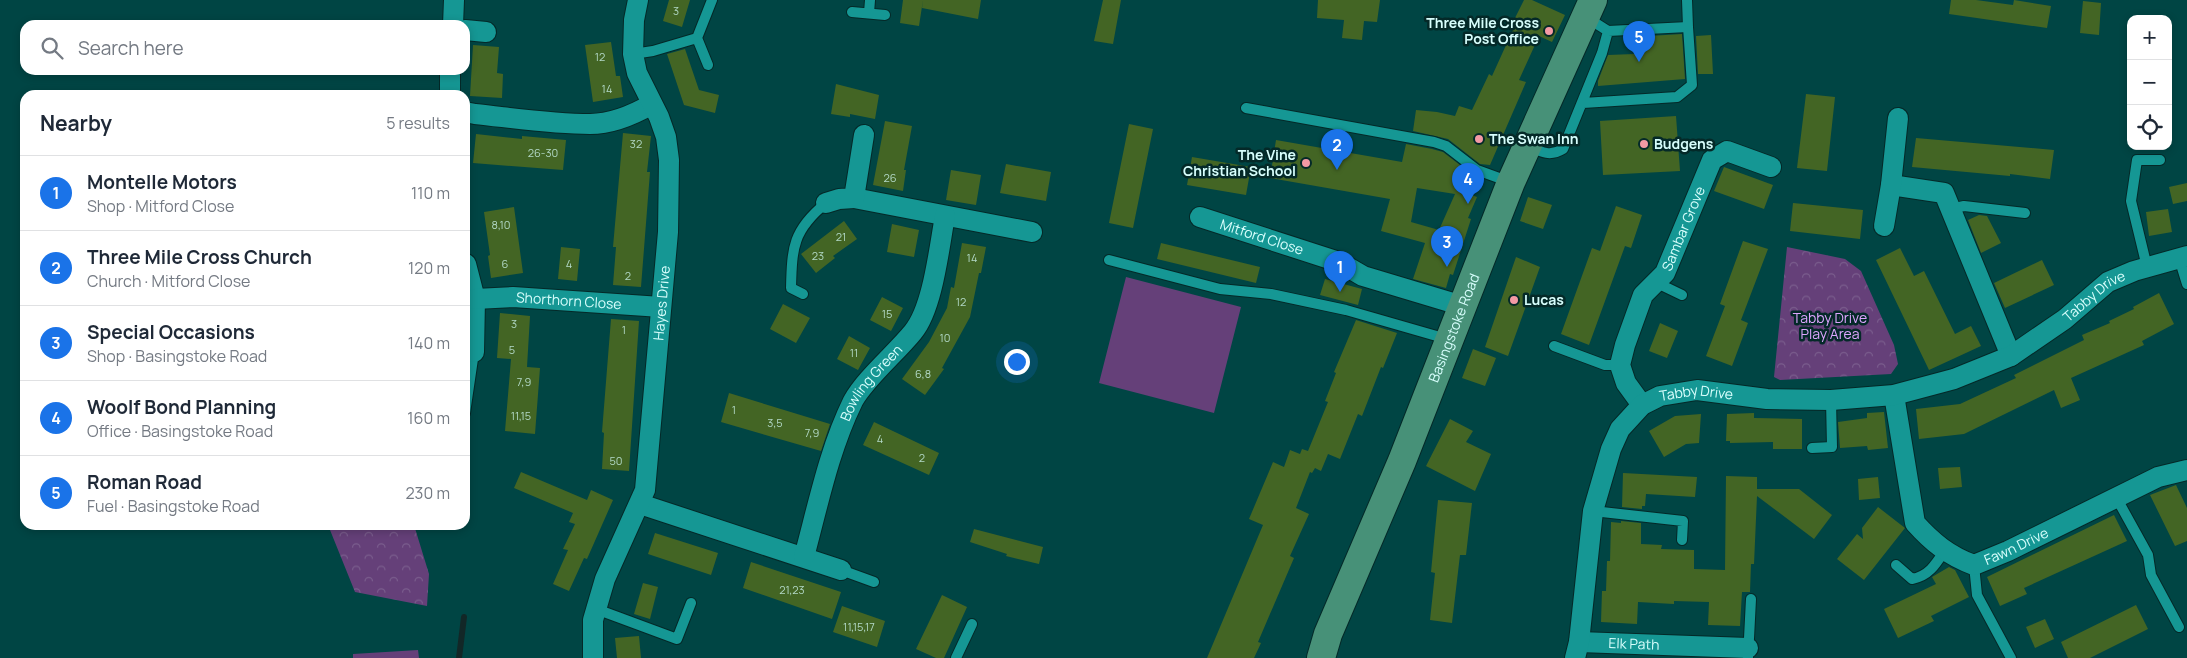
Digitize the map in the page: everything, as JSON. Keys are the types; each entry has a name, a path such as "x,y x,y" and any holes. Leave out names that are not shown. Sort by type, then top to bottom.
{"street":[{"path":"453,20 454,0"},
{"name":"Hayes Drive","path":"594,658 593,620 605,579 646,490 668,232 669,160 666,137 659,117 637,73 633,54 634,20 638,0"},
{"name":"Basingstoke Road","path":"1321,658 1332,625 1451,340 1511,182 1527,146 1595,16"},
{"path":"470,30 486,32"},
{"path":"450,75 450,90"},
{"path":"470,113 591,124 617,120 638,113 652,104"},
{"path":"1884,226 1891,186 1898,118"},
{"path":"854,198 864,135"},
{"name":"Sambar Grove","path":"1620,365 1643,295 1665,273 1712,160 1727,151 1771,167"},
{"path":"1891,186 1944,192 2011,356"},
{"path":"826,203 839,199 854,198 1032,232"},
{"name":"Bowling Green","path":"804,557 834,446 854,399 914,331 926,305 934,278 946,216"},
{"name":"Mitford Close","path":"1200,218 1339,262 1363,276 1463,306"},
{"name":"Tabby Drive","path":"1577,650 1593,512 1620,429 1642,405 1660,396 1696,390 1767,399 1831,400 1894,395 1954,379 2011,356 2065,319 2108,282 2147,267 2183,257"},
{"path":"470,280 475,299 474,352"},
{"name":"Shorthorn Close","path":"475,299 513,297 661,307"},
{"path":"1620,365 1626,383 1642,405"},
{"name":"Fawn Drive","path":"1894,395 1915,522 1927,536 1955,558 1974,565 2008,551 2158,477 2187,470"},
{"path":"640,504 841,570"},
{"name":"Elk Path","path":"1577,650 1748,653"}],"lane":[{"path":"708,66 697,38 712,0"},
{"path":"869,13 870,0"},
{"path":"1583,103 1677,97 1692,85 1687,0"},
{"path":"852,12 885,15"},
{"path":"1527,146 1546,154 1556,153 1564,149 1602,54 1595,16 1688,27"},
{"path":"633,54 652,51 697,38"},
{"path":"1246,108 1434,142 1446,146 1477,170 1511,182"},
{"path":"2147,267 2131,200 2137,160 2160,160"},
{"path":"804,294 792,288 792,256 799,232 811,215 826,203"},
{"path":"1950,209 1964,206 2025,213"},
{"path":"2183,257 2187,284"},
{"path":"1109,260 1220,289 1271,294 1346,310 1451,340"},
{"path":"1657,283 1682,294"},
{"path":"1554,346 1605,365 1620,365"},
{"path":"470,379 474,352"},
{"path":"1812,448 1832,447 1831,400"},
{"path":"2116,497 2148,555 2151,575 2179,627"},
{"path":"1593,512 1683,521 1682,540"},
{"path":"1896,565 1912,579 1923,577 1933,568 1945,550"},
{"path":"1974,565 1977,595 2011,658"},
{"path":"841,570 874,582"},
{"name":"Elk Path","path":"1748,653 1751,600"},
{"path":"596,609 678,639 691,603"},
{"path":"956,658 972,624"}],"green space":[{"name":"Tabby Drive Play Area","path":"1787,247 1845,259 1861,271 1894,345 1898,364 1891,374 1780,380 1774,377"},
{"path":"1126,277 1241,307 1214,413 1099,383"},
{"path":"330,530 416,530 429,574 427,606 355,592"},
{"path":"418,650 419,658 353,658 353,654"}],"building":[{"path":"669,0 690,0 682,27 663,21"},
{"path":"903,0 923,0 919,26 900,23"},
{"path":"923,0 981,0 978,19 922,8"},
{"path":"1103,0 1121,0 1113,44 1094,41"},
{"path":"1318,0 1380,0 1377,22 1364,21 1362,40 1342,38 1344,20 1317,18"},
{"path":"1524,0 1532,0 1565,15 1552,42 1539,36 1519,80 1526,82 1490,165 1480,164 1448,139 1413,131 1416,110 1455,116 1459,106 1472,110 1489,74 1492,76 1517,21 1514,20"},
{"path":"1951,0 1976,0 2013,5 2014,0 2051,6 2047,28 1949,14"},
{"path":"2083,1 2101,3 2099,35 2080,33"},
{"path":"1682,34 1685,79 1598,86 1598,81 1608,55 1634,54 1632,37"},
{"path":"1711,35 1713,74 1698,74 1696,36"},
{"path":"611,42 616,76 620,76 623,97 593,102 585,45"},
{"path":"473,45 499,47 497,73 503,74 502,98 470,96"},
{"path":"685,49 699,90 719,95 715,113 684,105 667,54"},
{"path":"836,84 879,95 875,119 850,114 850,117 831,114"},
{"path":"1806,94 1835,97 1827,171 1797,168"},
{"path":"1676,116 1680,171 1603,175 1600,121"},
{"path":"885,121 912,126 904,170 906,170 903,191 873,185"},
{"path":"1129,124 1153,129 1133,228 1109,223"},
{"path":"623,133 651,136 647,172 650,172 641,287 613,285 616,247 613,247"},
{"path":"476,134 522,139 522,136 566,140 563,170 473,163"},
{"path":"1916,138 2054,150 2050,179 2010,174 2010,176 1912,167"},
{"path":"1276,140 1402,162 1406,144 1443,152 1473,175 1480,178 1472,195 1477,197 1468,218 1471,219 1453,275 1450,274 1446,288 1413,279 1425,243 1381,231 1390,199 1270,178","holes":["1417,188 1455,194 1439,230 1411,222"]},
{"path":"1192,157 1251,167 1246,195 1187,185"},
{"path":"1006,164 1051,172 1046,201 1000,193"},
{"path":"1724,167 1773,185 1764,209 1714,191"},
{"path":"951,170 981,175 976,205 946,200"},
{"path":"2187,183 2187,201 2173,204 2169,187"},
{"path":"1528,197 1552,205 1543,229 1520,221"},
{"path":"1793,203 1863,210 1860,239 1790,231"},
{"path":"1616,206 1642,215 1631,248 1625,246 1589,345 1561,334 1592,248 1600,251"},
{"path":"514,207 523,273 491,278 484,212"},
{"path":"2168,209 2172,232 2149,236 2146,212"},
{"path":"1979,215 1987,216 2001,243 1981,253 1968,220"},
{"path":"844,221 857,239 833,256 835,258 816,273 801,254"},
{"path":"892,224 919,230 914,257 887,252"},
{"path":"1743,241 1768,249 1741,320 1748,323 1732,366 1706,356 1725,306 1720,304"},
{"path":"962,243 986,247 981,273 979,273 970,317 942,368 944,369 925,395 902,379 929,342 947,308 951,287 954,288"},
{"path":"1161,243 1260,267 1256,283 1157,259"},
{"path":"561,247 580,249 577,281 558,279"},
{"path":"1900,248 1914,276 1924,271 1955,334 1971,326 1981,346 1929,370 1876,260"},
{"path":"1516,257 1540,267 1508,356 1485,347"},
{"path":"2042,260 2054,285 2005,308 1994,283"},
{"path":"1325,279 1362,289 1358,305 1320,295"},
{"path":"2159,293 2174,324 2142,341 2144,345 2071,378 2080,400 2061,408 2054,390 1964,434 1919,439 1916,409 1960,404 2016,378 2014,375 2084,340 2082,335 2110,323 2109,321 2134,309 2133,307"},
{"path":"882,297 903,308 891,331 870,320"},
{"path":"783,304 810,318 796,343 770,329"},
{"path":"500,313 530,316 527,367 540,368 535,434 505,431 511,359 497,358"},
{"path":"611,319 639,321 629,471 602,469 604,433 602,432"},
{"path":"1356,320 1397,333 1383,368 1381,367 1362,416 1358,414 1340,459 1328,454 1321,471 1315,468 1312,473 1310,472 1296,508 1309,514 1290,556 1294,558 1258,642 1261,643 1254,658 1207,658 1263,525 1249,519 1273,462 1284,467 1290,450 1300,454 1302,449 1308,451 1328,402 1325,401 1336,373 1334,372"},
{"path":"1660,323 1678,331 1667,358 1649,351"},
{"path":"849,336 870,348 858,370 837,359"},
{"path":"1473,349 1496,358 1485,386 1462,378"},
{"path":"729,393 830,424 821,451 721,422"},
{"path":"1884,412 1888,448 1868,450 1867,446 1840,448 1838,422 1867,418 1867,413"},
{"path":"1754,413 1754,418 1802,419 1802,449 1773,449 1773,442 1730,443 1730,441 1726,441 1727,414"},
{"path":"1701,414 1699,443 1686,444 1664,457 1649,431 1675,416"},
{"path":"1450,419 1473,431 1466,442 1491,454 1475,491 1426,466"},
{"path":"874,422 939,453 929,475 863,445"},
{"path":"1960,467 1962,487 1940,489 1938,468"},
{"path":"521,472 587,500 591,490 613,500 587,559 584,558 569,591 553,584 568,550 563,549 575,524 569,522 573,513 514,488"},
{"path":"1623,473 1697,477 1695,497 1646,494 1645,506 1642,506 1642,509 1622,507"},
{"path":"1726,476 1757,477 1757,489 1799,489 1832,515 1814,539 1757,496 1754,564 1751,564 1750,592 1742,592 1740,626 1708,625 1709,602 1674,601 1674,604 1638,602 1637,624 1601,622 1602,591 1606,591 1607,561 1610,561 1611,522 1641,523 1641,544 1662,545 1661,549 1694,550 1694,569 1725,570"},
{"path":"1878,477 1880,498 1859,500 1858,479"},
{"path":"2176,485 2187,508 2187,541 2175,546 2150,495"},
{"path":"1438,500 1472,503 1466,555 1460,555 1452,623 1430,620 1435,573 1431,572"},
{"path":"1878,507 1905,528 1864,580 1837,559 1857,534 1863,539 1862,528"},
{"path":"2114,515 2127,541 2024,588 2027,594 2000,606 1987,577"},
{"path":"974,529 1043,547 1039,564 1006,556 1007,554 970,542"},
{"path":"655,533 718,553 711,575 648,554"},
{"path":"751,562 841,592 832,619 743,588"},
{"path":"1949,567 1955,570 1969,597 1931,616 1934,621 1898,638 1884,609 1936,584 1932,577"},
{"path":"643,583 658,587 650,619 634,614"},
{"path":"942,595 967,607 944,658 936,658 916,649"},
{"path":"2136,605 2148,629 2090,658 2068,658 2061,642"},
{"path":"842,606 885,621 877,647 833,632"},
{"path":"2045,619 2054,639 2035,648 2026,627"},
{"path":"639,636 641,658 617,658 615,638"}],"waterway":[{"path":"459,658 464,617"}],"place":[{"name":"Three Mile Cross Post Office","path":"1549,31"},
{"name":"Roman Road","path":"1639,62"},
{"name":"The Swan Inn","path":"1479,139"},
{"name":"Budgens","path":"1644,144"},
{"name":"The Vine Christian School","path":"1306,163"},
{"name":"Three Mile Cross Church","path":"1337,170"},
{"name":"Woolf Bond Planning","path":"1468,204"},
{"name":"Special Occasions","path":"1447,267"},
{"name":"Montelle Motors","path":"1340,292"},
{"name":"Lucas","path":"1514,300"}]}
